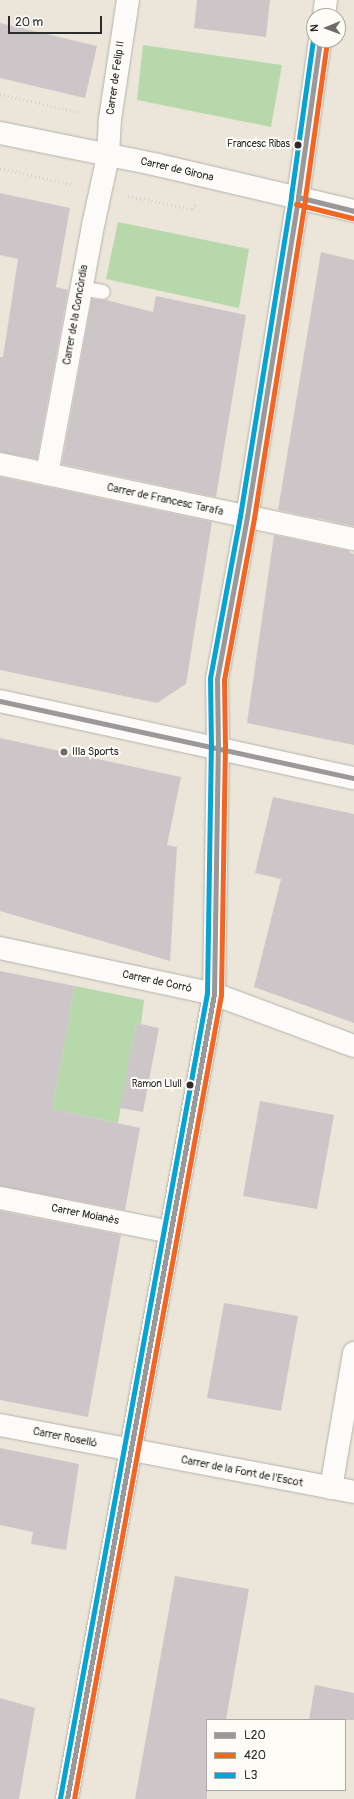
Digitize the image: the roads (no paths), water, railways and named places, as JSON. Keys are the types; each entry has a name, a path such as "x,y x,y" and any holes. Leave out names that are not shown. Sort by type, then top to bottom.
{"street":[{"name":"Carrer de Felip II","path":"108,156 110,119 127,0"},
{"path":"67,1799 214,994 218,748 217,680 247,517 298,197 319,48"},
{"name":"Carrer de Girona","path":"0,133 298,197 354,211"},
{"name":"Carrer de la Concòrdia","path":"47,474 81,288 108,156"},
{"name":"Carrer de Francesc Tarafa","path":"0,464 354,539"},
{"path":"0,701 354,778"},
{"name":"Carrer de Corró","path":"0,948 214,994 354,1046"},
{"name":"Carrer Moianès","path":"0,1198 170,1232"},
{"path":"331,1488 354,1353"},
{"name":"Carrer Roselló","path":"0,1425 130,1451"},
{"name":"Carrer de la Font de l'Escot","path":"130,1451 354,1492"}],"lane":[{"path":"81,288 103,292"}],"place":[{"name":"Francesc Ribas","path":"298,145"},
{"name":"Illa Sports","path":"64,752"},
{"name":"Ramon Llull","path":"190,1085"}]}
